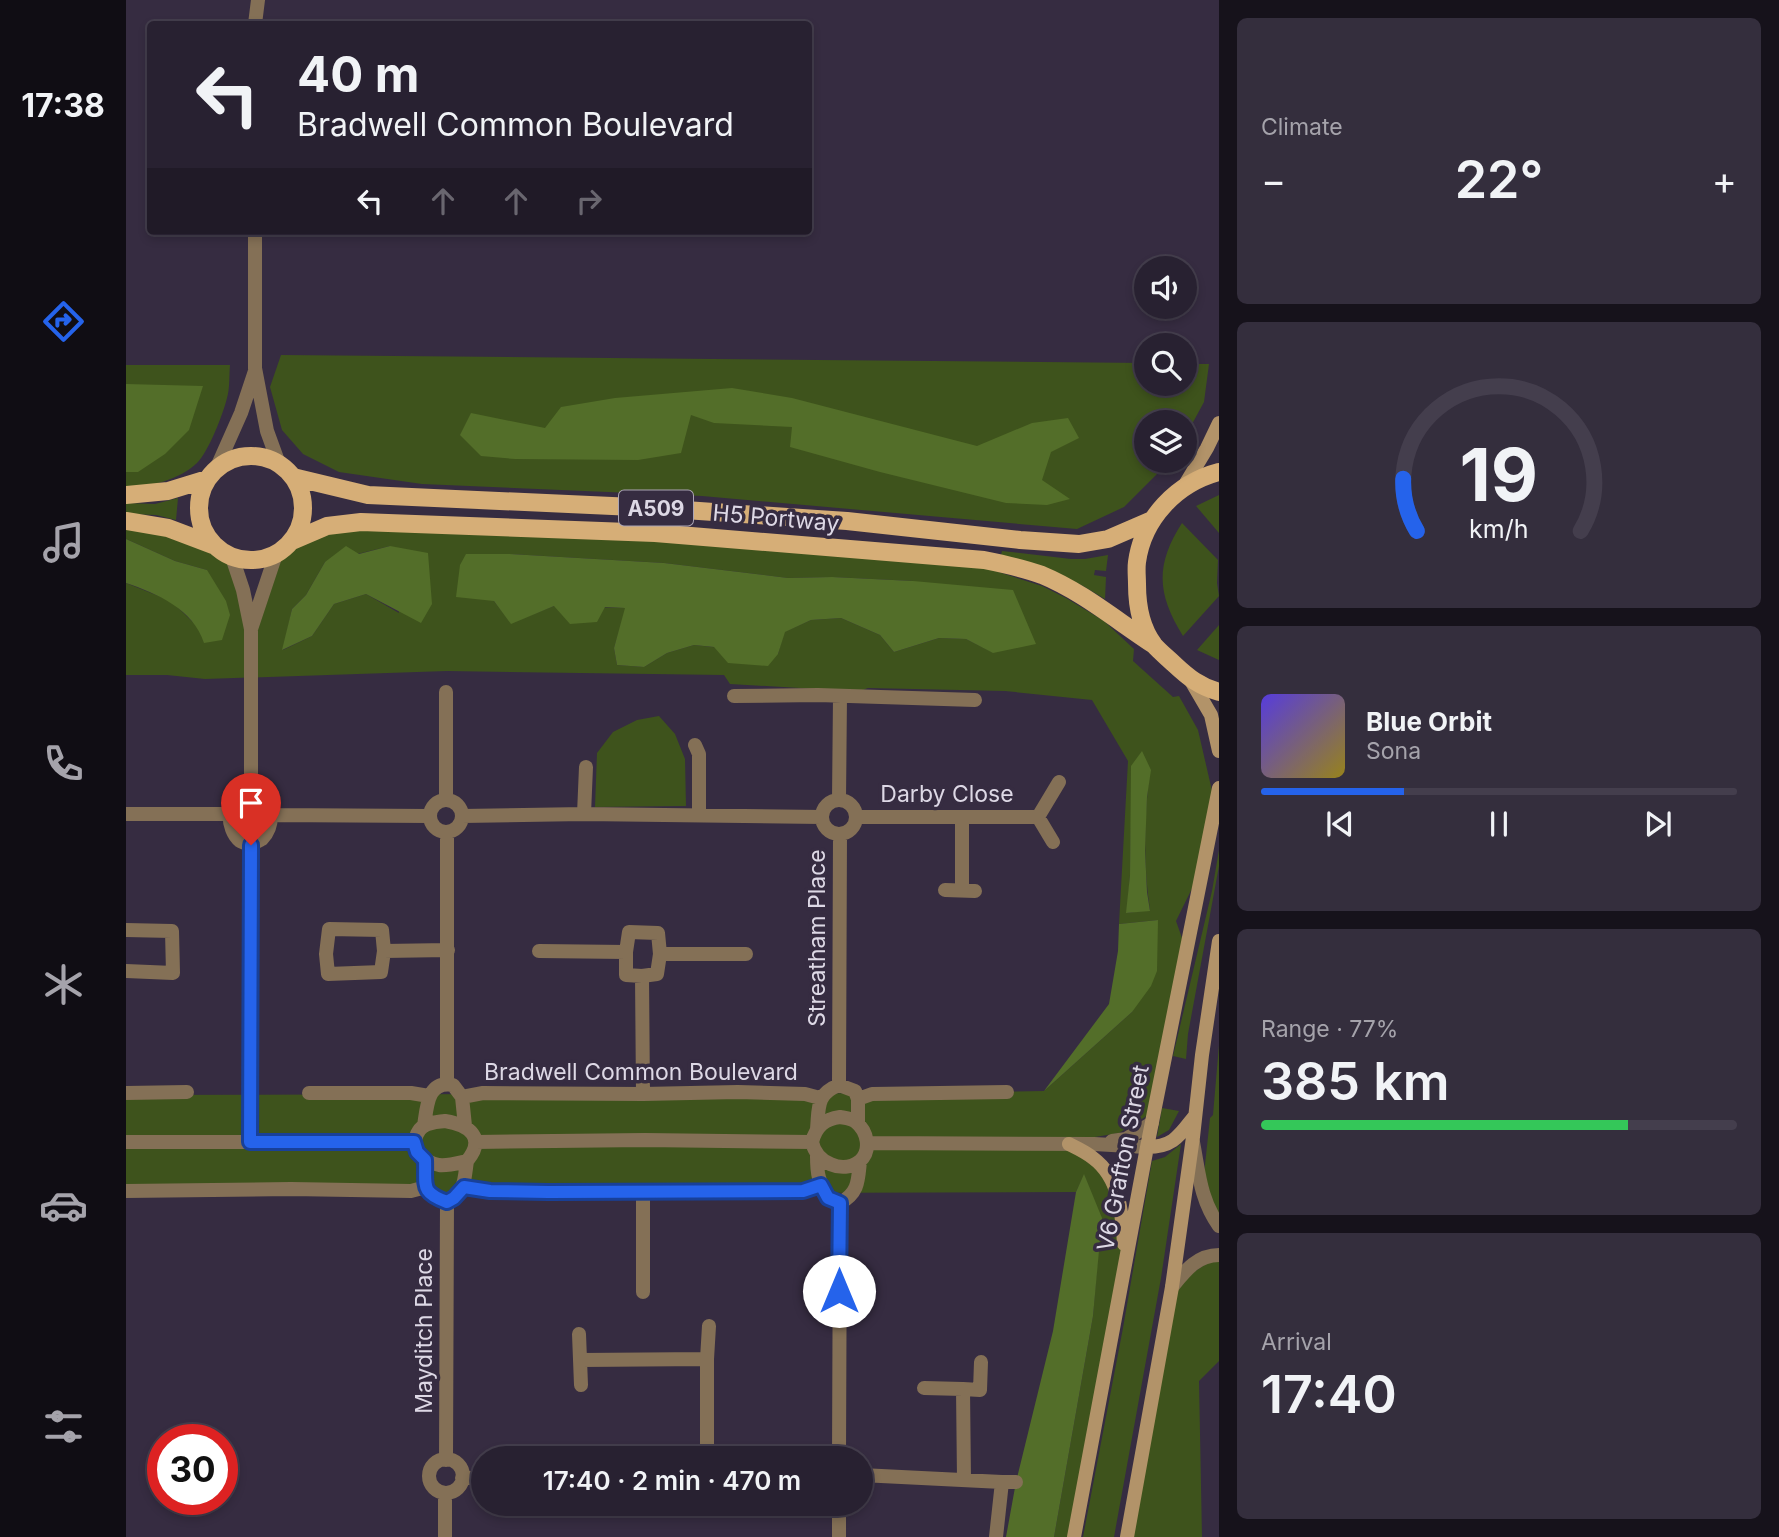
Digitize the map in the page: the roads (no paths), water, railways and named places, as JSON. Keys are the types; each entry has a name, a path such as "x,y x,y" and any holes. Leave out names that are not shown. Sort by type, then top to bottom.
{"main road":[{"path":"126,495 168,491 212,473 232,459 264,457 279,464 293,477 301,492 303,509 300,526 292,541 276,554 247,561 168,528 126,521"},
{"name":"A509","path":"1219,472 1204,476 1176,494 1153,520 1142,542 1137,563 1136,601 1140,619 1154,645 1190,680 1219,692"},
{"path":"212,473 200,495 198,513 203,530 213,545"},
{"name":"H5 Portway","path":"293,477 368,495 716,512 1079,544 1108,540 1153,520"},
{"name":"H5 Portway","path":"292,541 327,526 361,522 654,533 984,560 1017,566 1045,576 1110,613 1154,645"}],"street":[{"path":"249,0 254,21"},
{"path":"255,21 258,0"},
{"path":"255,235 255,368 267,431 279,464"},
{"path":"212,473 241,413 255,368"},
{"path":"1176,494 1208,448 1219,423"},
{"path":"251,629 276,554"},
{"path":"232,557 243,590 251,629 251,783"},
{"path":"1190,680 1210,715 1219,751"},
{"path":"446,692 446,800"},
{"path":"734,696 975,700"},
{"path":"839,800 840,696"},
{"path":"695,745 699,754 699,816"},
{"path":"584,814 586,767"},
{"name":"Darby Close","path":"1038,817 1059,782"},
{"path":"251,783 262,791 271,815 269,828 261,840 251,845 240,841 232,828 229,814 232,800 240,787 251,783"},
{"name":"V6 Grafton Street","path":"1074,1537 1165,1053 1219,788"},
{"path":"446,800 455,803 462,816 456,829 447,832 434,826 430,816 436,803 446,800"},
{"path":"839,800 844,800 853,807 856,817 853,827 840,834 830,831 822,817 826,807 839,800"},
{"path":"126,814 229,814"},
{"path":"462,816 584,814 822,817"},
{"path":"271,815 430,816"},
{"name":"Darby Close","path":"856,817 1038,817"},
{"path":"945,890 968,890 962,817"},
{"name":"Darby Close","path":"1038,817 1053,842"},
{"path":"447,832 447,1084"},
{"name":"Streatham Place","path":"839,1085 840,834"},
{"path":"250,1142 251,845"},
{"path":"329,929 382,930 384,951 381,972 328,974 326,954 329,929"},
{"path":"126,930 172,931 173,972 126,971"},
{"path":"629,932 658,933 660,954 657,974 626,975 626,952 629,932"},
{"path":"1127,1537 1172,1287 1219,942"},
{"path":"384,951 448,950"},
{"path":"539,951 626,952"},
{"path":"660,954 746,954"},
{"path":"642,976 643,1094"},
{"path":"424,1126 429,1096 437,1087 447,1084 453,1085 462,1097 465,1126"},
{"path":"815,1142 822,1123 831,1118 849,1118 863,1130 867,1143 860,1161 858,1179 850,1198 840,1203 828,1198 817,1176 815,1142 820,1098 828,1089 839,1085 855,1091 858,1099 858,1123"},
{"path":"126,1093 187,1092"},
{"name":"Bradwell Common Boulevard","path":"462,1097 483,1093 738,1092 805,1094 820,1098"},
{"path":"309,1093 411,1093 429,1096"},
{"path":"858,1099 873,1094 1007,1093"},
{"path":"867,1143 1094,1144 1147,1147 1167,1145 1194,1115"},
{"path":"1094,1144 1126,1139 1153,1117"},
{"path":"425,1160 426,1187 431,1196 447,1202 464,1187 467,1161 477,1142 465,1126 445,1121 418,1130 414,1142 417,1152 425,1160 439,1165 467,1161"},
{"path":"1193,1137 1202,1193 1219,1226"},
{"path":"126,1142 414,1142"},
{"path":"477,1142 815,1142"},
{"path":"815,1142 830,1164 846,1166 860,1161"},
{"path":"1069,1144 1094,1158 1116,1188 1122,1217 1125,1269"},
{"path":"464,1187 490,1191 548,1192 803,1191 821,1185"},
{"path":"126,1191 411,1191 426,1187"},
{"path":"643,1191 643,1292"},
{"name":"Mayditch Place","path":"445,1537 445,1493 435,1489 429,1478 433,1465 446,1460 447,1202"},
{"path":"839,1446 840,1203"},
{"path":"1172,1287 1187,1268 1200,1259 1219,1255"},
{"path":"707,1446 709,1326"},
{"path":"579,1334 581,1385"},
{"path":"581,1360 708,1359"},
{"path":"924,1388 980,1390 981,1362"},
{"path":"963,1389 964,1480"},
{"path":"445,1493 456,1489 463,1478 458,1465 446,1460"},
{"path":"873,1476 1009,1482 996,1537"},
{"path":"463,1478 471,1478"},
{"path":"839,1516 839,1537"}]}
